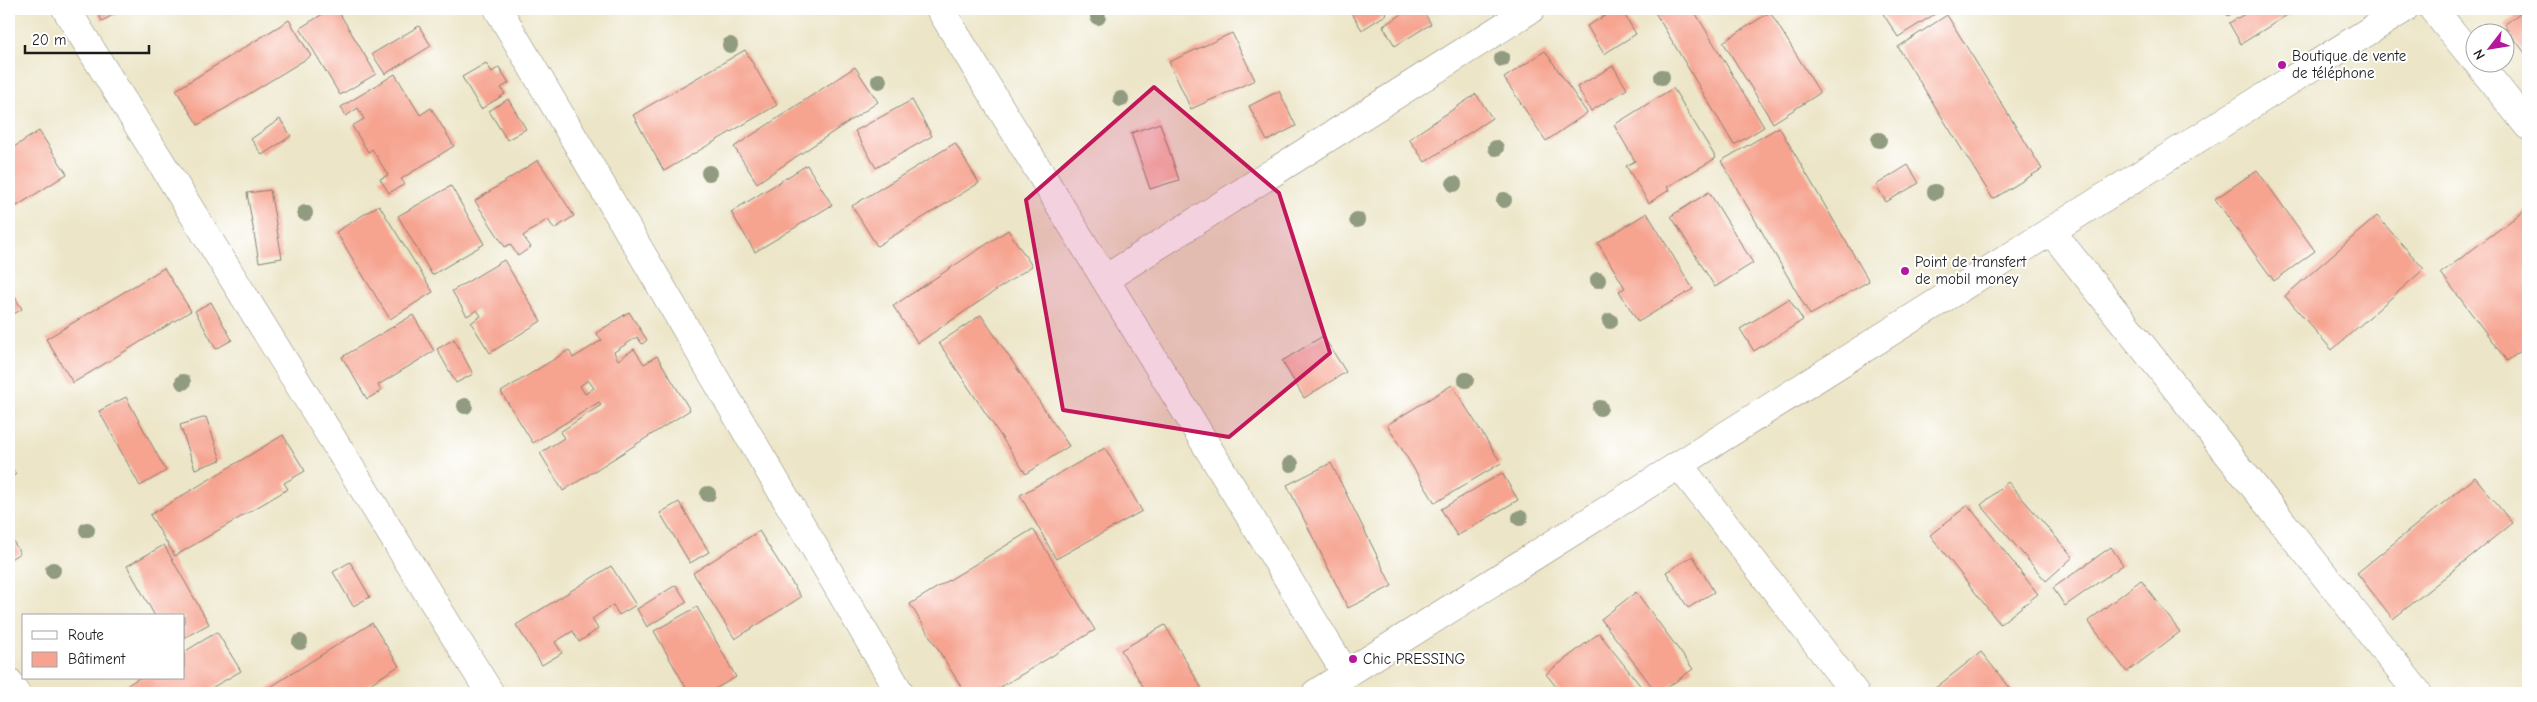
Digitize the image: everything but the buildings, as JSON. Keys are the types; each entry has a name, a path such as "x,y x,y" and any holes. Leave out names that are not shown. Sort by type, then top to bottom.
{"street":[{"path":"66,9 490,693"},
{"path":"498,9 900,693"},
{"path":"940,9 1346,674"},
{"path":"1105,279 1531,9"},
{"path":"1316,693 2404,9"},
{"path":"2433,9 2464,47"},
{"path":"2485,72 2528,126"},
{"path":"2051,231 2418,693"},
{"path":"1679,465 1855,693"},
{"path":"9,682 16,693"}],"highlighted area":[{"path":"1154,87 1279,193 1330,353 1229,437 1063,410 1026,200"}],"place":[{"name":"Boutique de vente de téléphone","path":"2282,65"},
{"name":"Point de transfert de mobil money","path":"1905,271"},
{"name":"Chic PRESSING","path":"1353,659"}]}
